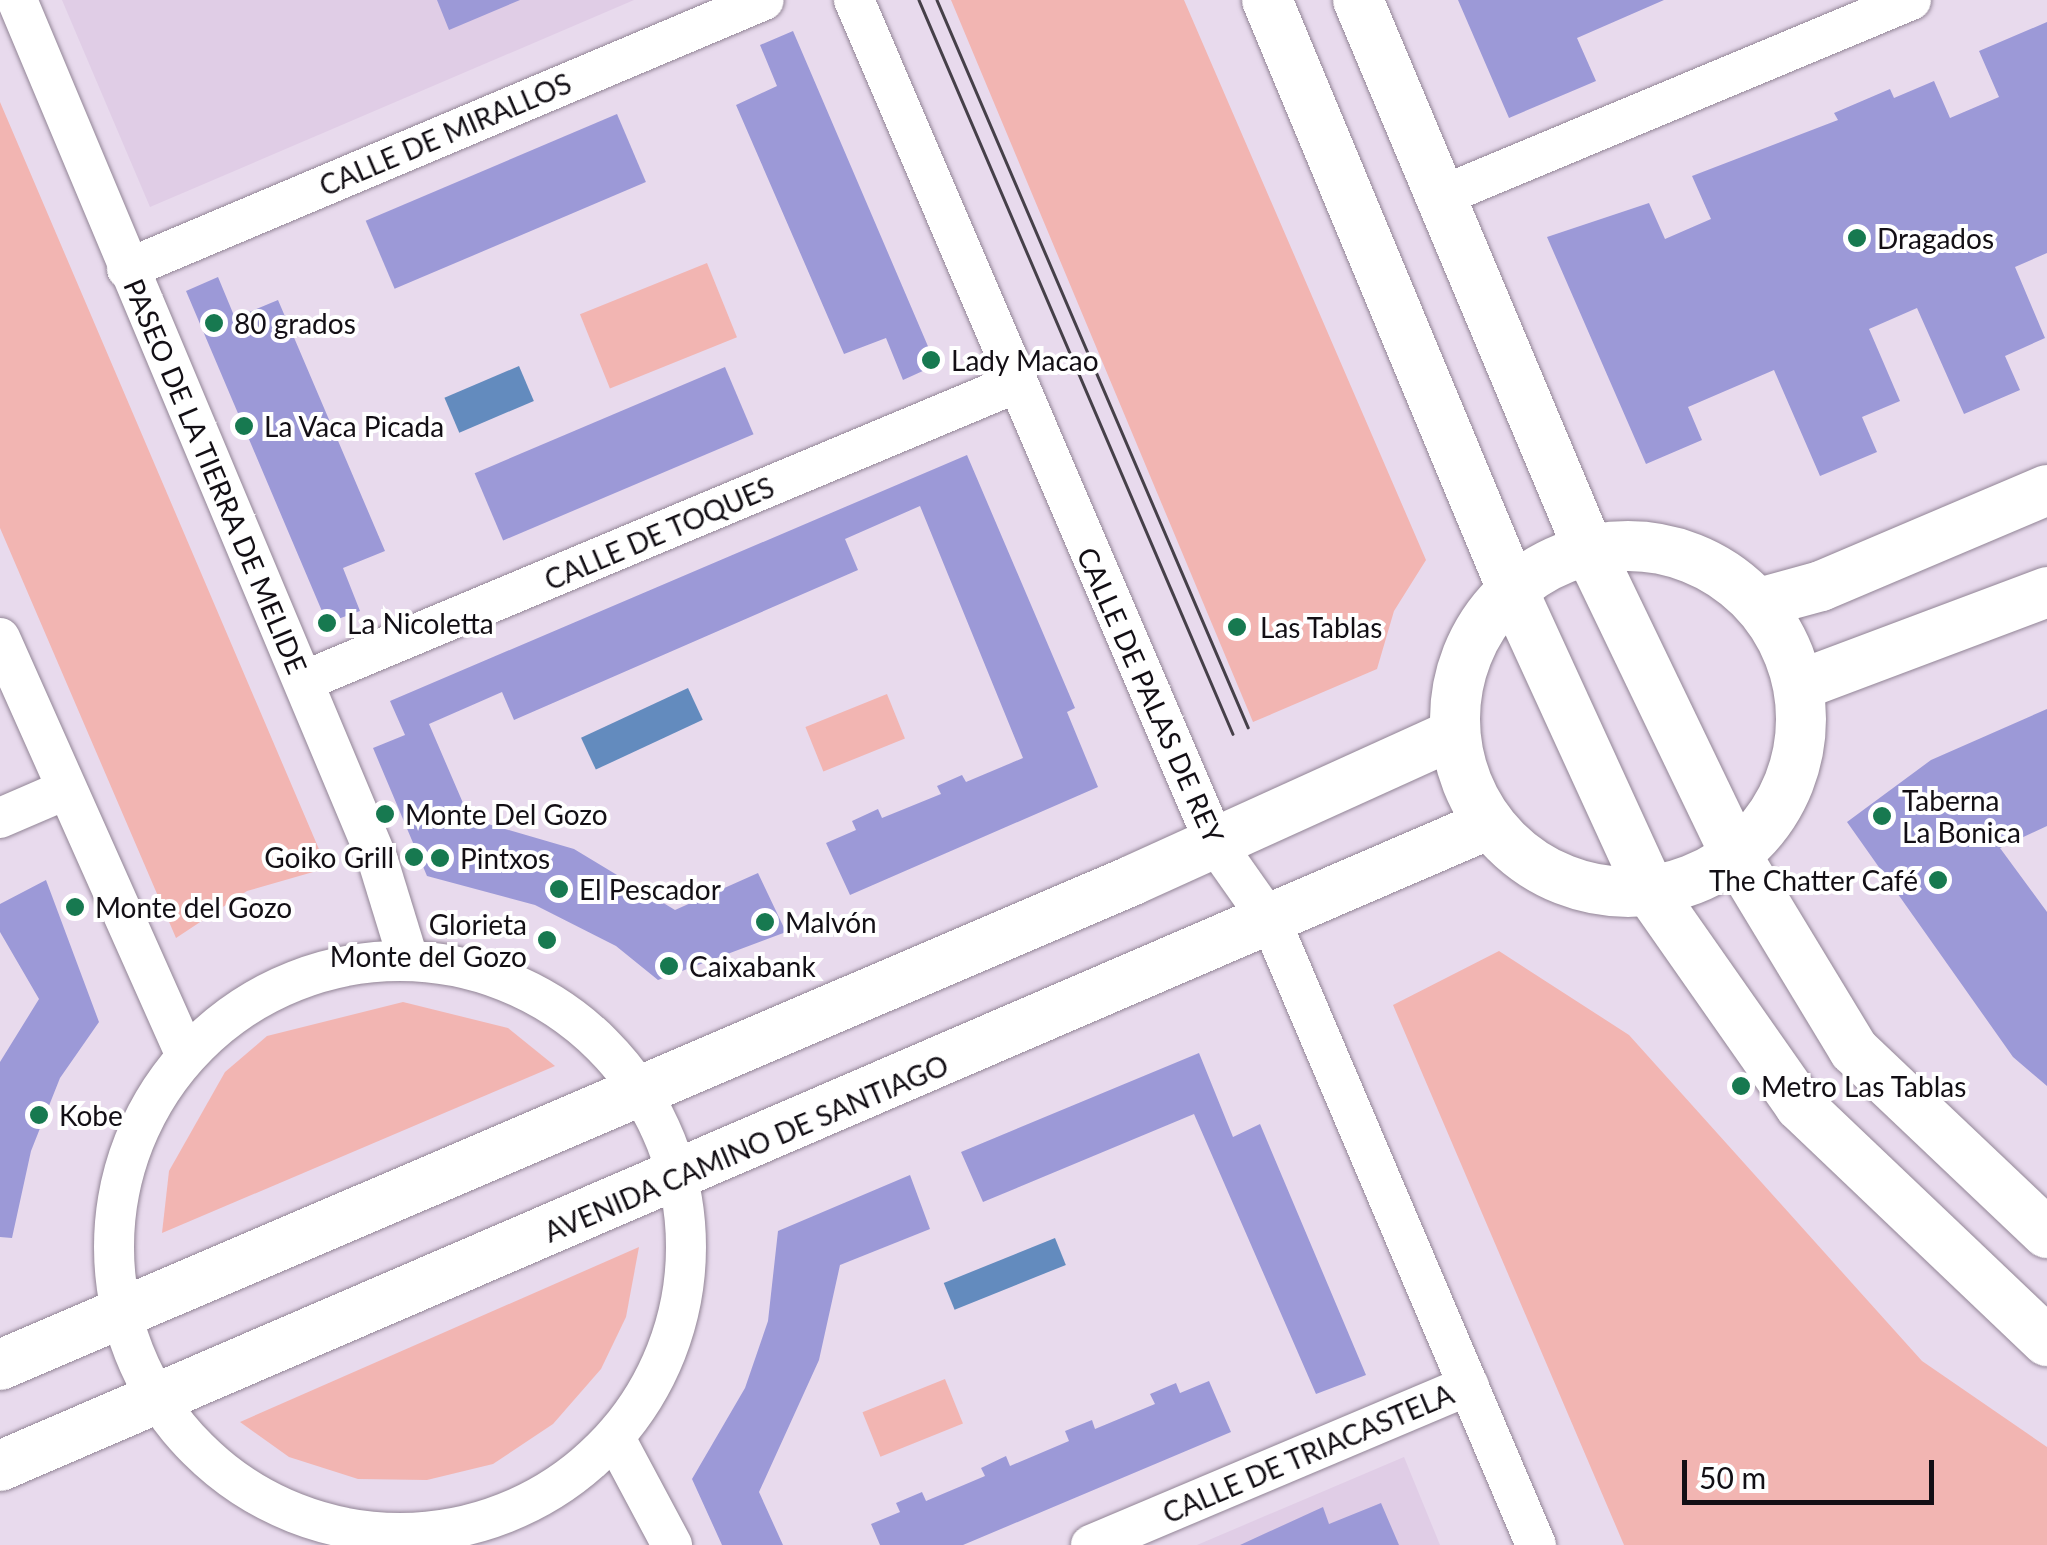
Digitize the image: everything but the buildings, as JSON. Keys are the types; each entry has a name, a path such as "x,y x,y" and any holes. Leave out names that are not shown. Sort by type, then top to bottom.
{"street":[{"name":"PASEO DE LA TIERRA DE MELIDE","path":"17,0 127,269 304,680 407,955"},
{"name":"CALLE DE MIRALLOS","path":"127,269 764,0"},
{"name":"CALLE DE PALAS DE REY","path":"854,0 1014,384 1214,843 1272,924 1536,1545"},
{"path":"1267,0 1512,589 1651,892 1800,1106 2047,1341"},
{"path":"1358,0 1444,196 1590,550 1737,857 1854,1050 2047,1233"},
{"path":"1444,196 1911,0"},
{"name":"CALLE DE TOQUES","path":"304,680 1014,384"},
{"path":"1758,603 1822,586 2047,490"},
{"path":"1651,546 1710,565 1758,603 1800,685 1801,749 1779,809 1737,857 1697,880 1651,892 1590,890 1534,866 1490,824 1452,735 1466,656 1512,589 1590,550 1651,546"},
{"path":"1800,685 1860,669 2047,592"},
{"path":"0,638 184,1052"},
{"path":"0,1364 1214,843 1452,735"},
{"path":"0,818 65,790"},
{"name":"AVENIDA CAMINO DE SANTIAGO","path":"0,1466 1272,924 1490,824"},
{"path":"407,955 520,987 604,1045 637,1089 673,1178 686,1246 679,1316 655,1382 616,1440 568,1484 512,1514 449,1532 387,1540 319,1522 258,1495 206,1455 160,1400 127,1309 116,1238 123,1171 147,1108 184,1052 248,997 324,964 407,955"},
{"name":"CALLE DE TRIACASTELA","path":"1091,1545 1470,1385"},
{"path":"616,1440 672,1545"}],"shaded area":[{"path":"62,0 634,0 150,207"},
{"path":"951,0 1184,0 1426,560 1394,611 1377,669 1253,722"},
{"path":"0,102 327,868 247,891 176,938 0,528"},
{"path":"707,263 737,337 610,388 580,314"},
{"path":"887,694 905,739 823,771 805,727"},
{"path":"1499,951 1629,1035 1922,1361 2047,1447 2047,1545 1624,1545 1393,1005"},
{"path":"403,1002 508,1028 555,1066 162,1233 169,1171 225,1072 267,1036"},
{"path":"639,1247 626,1317 601,1369 553,1424 493,1464 427,1480 358,1479 289,1457 240,1422"},
{"path":"945,1379 963,1424 880,1457 862,1412"},
{"path":"1404,1457 1440,1545 1197,1545"}],"water":[{"path":"519,366 534,401 459,433 444,398"},
{"path":"688,688 703,720 596,770 581,738"},
{"path":"1055,1238 1066,1265 955,1310 944,1283"}],"tram line":[{"path":"919,0 1233,734"},
{"path":"937,0 1248,727"}],"place":[{"name":"Dragados","path":"1857,238"},
{"name":"80 grados","path":"214,323"},
{"name":"Lady Macao","path":"931,360"},
{"name":"La Vaca Picada","path":"244,426"},
{"name":"La Nicoletta","path":"327,623"},
{"name":"Las Tablas","path":"1237,627"},
{"name":"Monte Del Gozo","path":"385,814"},
{"name":"Taberna La Bonica","path":"1882,816"},
{"name":"Goiko Grill","path":"414,857"},
{"name":"Pintxos","path":"440,858"},
{"name":"The Chatter Café","path":"1938,880"},
{"name":"El Pescador","path":"559,889"},
{"name":"Monte del Gozo","path":"75,907"},
{"name":"Malvón","path":"765,922"},
{"name":"Glorieta Monte del Gozo","path":"547,940"},
{"name":"Caixabank","path":"669,966"},
{"name":"Metro Las Tablas","path":"1741,1086"},
{"name":"Kobe","path":"39,1115"}]}
